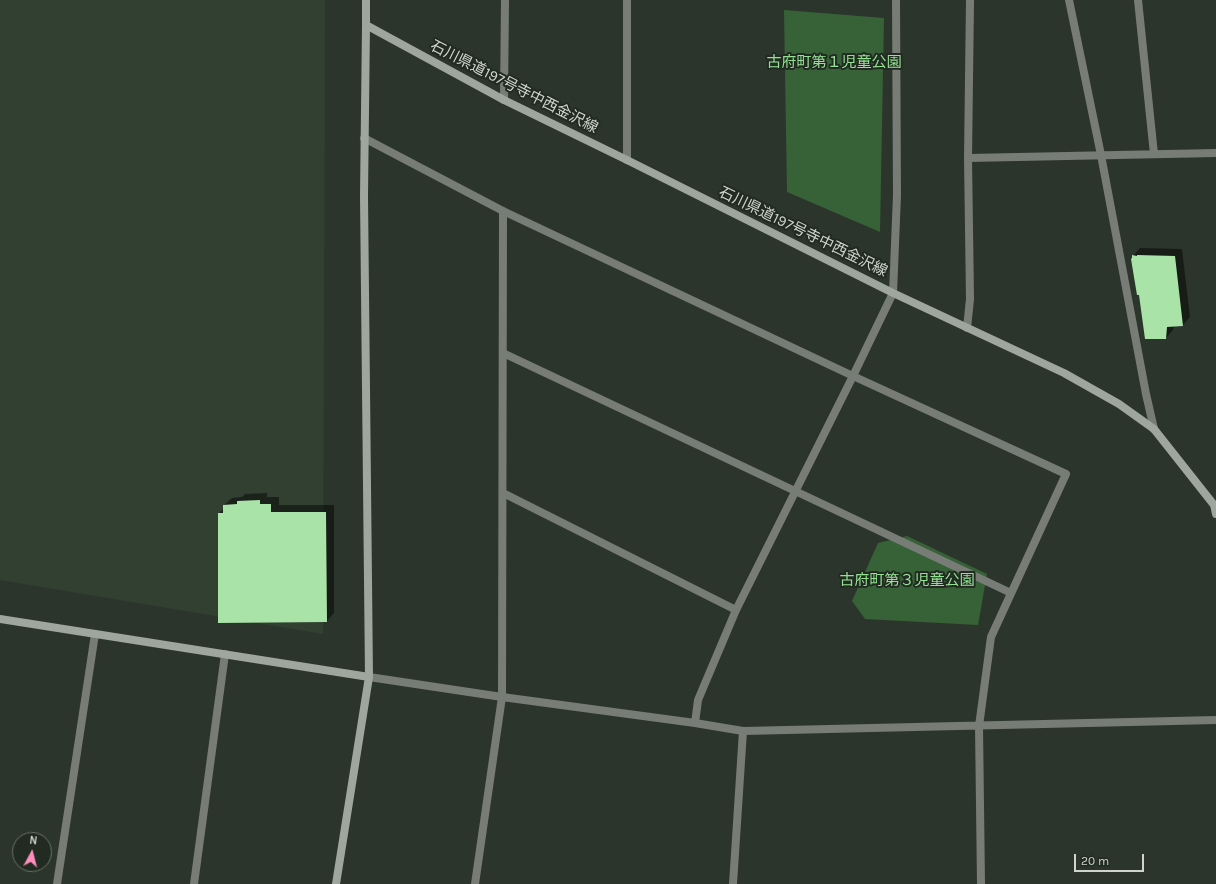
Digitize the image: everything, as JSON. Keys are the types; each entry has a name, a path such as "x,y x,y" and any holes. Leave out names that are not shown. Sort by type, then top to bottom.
{"street":[{"path":"336,884 369,677 364,138 366,0"},
{"path":"504,100 505,0"},
{"path":"627,0 627,160"},
{"path":"695,723 698,700 736,610 893,293 897,195 896,0"},
{"path":"967,328 970,300 968,158 970,0"},
{"path":"1069,0 1101,155 1146,394 1154,429"},
{"path":"1138,0 1154,154"},
{"name":"石川県道197号寺中西金沢線","path":"366,25 504,100 893,293 1064,373 1119,404 1154,429 1215,501 1216,514"},
{"path":"364,138 503,211 853,376 1066,474 991,637 980,726 980,884"},
{"path":"968,158 1216,153"},
{"path":"475,884 502,697 503,211"},
{"path":"503,353 1012,593"},
{"path":"503,494 736,610"},
{"path":"0,619 369,677 743,731 1216,720"},
{"path":"57,884 95,634"},
{"path":"194,884 225,654"},
{"path":"733,884 743,731"}],"shaded area":[{"path":"0,0 325,0 323,634 0,580"}],"green space":[{"name":"古府町第１児童公園","path":"784,10 884,18 880,232 787,192"},
{"name":"古府町第３児童公園","path":"907,536 987,574 978,625 865,619 852,601 878,543"}],"building":[{"path":"1132,255 1175,256 1183,326 1167,327 1166,339 1145,339 1139,295 1137,295 1131,259"},
{"path":"260,500 260,504 271,504 271,512 326,512 327,622 218,623 218,513 223,513 223,505 237,504 237,501"}]}
